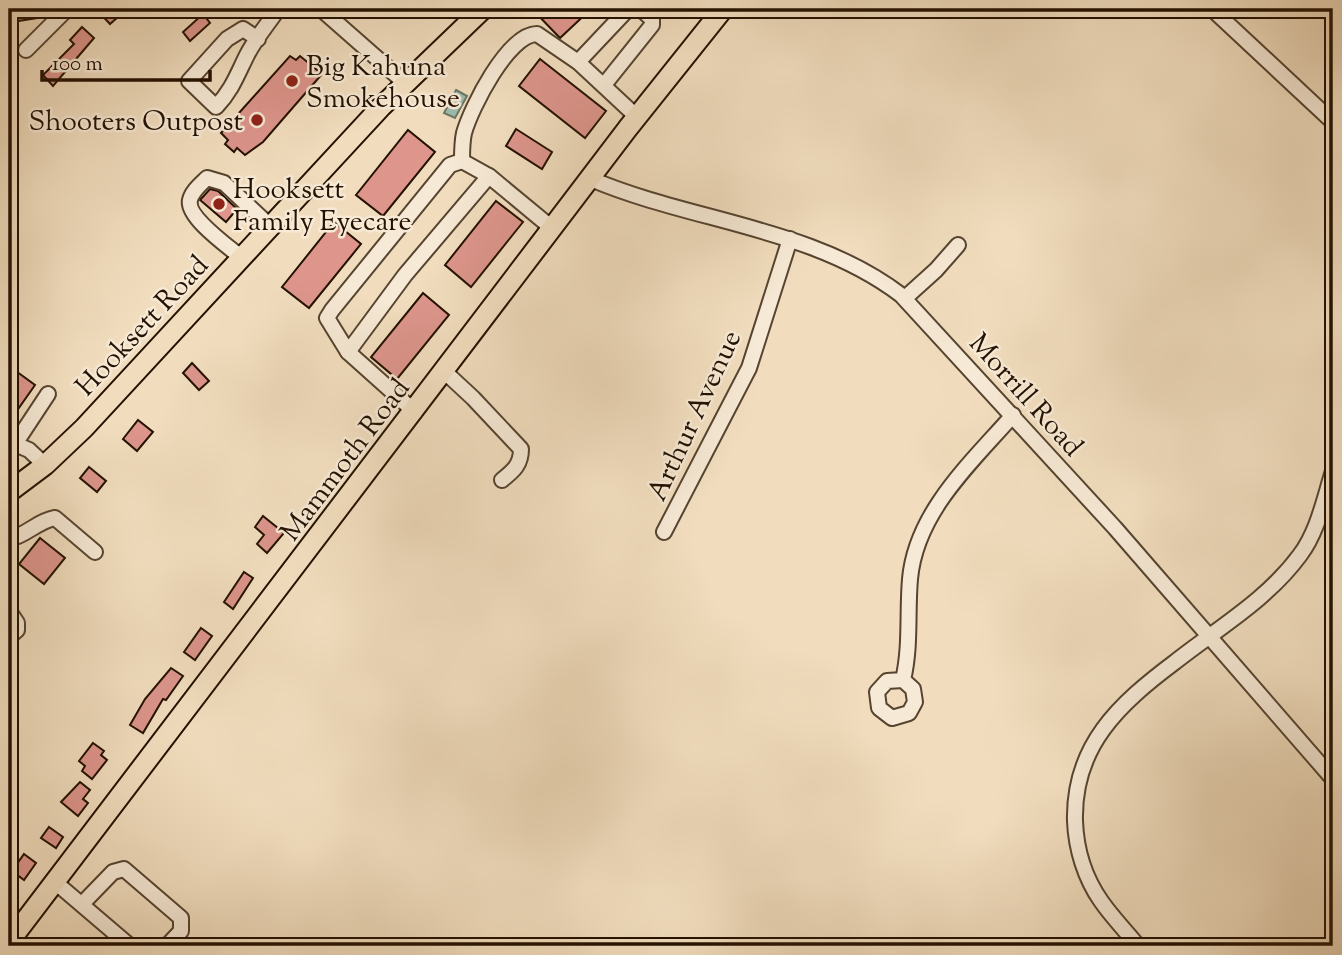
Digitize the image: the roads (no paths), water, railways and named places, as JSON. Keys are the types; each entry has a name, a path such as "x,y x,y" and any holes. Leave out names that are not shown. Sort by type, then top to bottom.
{"main road":[{"name":"Hooksett Road","path":"9,492 45,465 242,258 404,82 483,9"},
{"name":"Mammoth Road","path":"9,942 637,117 723,9"}],"street":[{"path":"258,38 243,29 227,39 189,81 216,107 233,89 247,53 258,38 278,9"},
{"path":"321,9 404,82"},
{"path":"578,62 628,9"},
{"path":"604,85 652,25 652,19 641,9"},
{"path":"26,50 63,10"},
{"path":"1217,10 1333,122"},
{"path":"462,161 464,135 476,104 500,63 524,37 537,34 578,62 637,117"},
{"path":"415,412 348,352 327,318 332,310 450,165 462,161 489,176 553,229"},
{"path":"348,352 405,275 489,176"},
{"path":"242,258 193,215 190,201 194,191 207,178 224,183 271,227"},
{"name":"Morrill Road","path":"590,179 674,209 790,239 856,265 905,298 1013,415 1333,779"},
{"name":"Arthur Avenue","path":"664,531 748,368 790,239"},
{"path":"905,298 936,270 958,245"},
{"path":"445,372 521,449 521,459 515,469 502,480"},
{"path":"45,465 29,450 12,443 48,394"},
{"path":"903,680 909,648 910,578 923,529 960,476 1013,415"},
{"path":"1138,946 1101,900 1079,854 1075,803 1078,778 1087,753 1117,712 1175,661 1209,638 1275,584 1300,555 1313,532 1333,471"},
{"path":"9,539 17,537 42,520 55,518 95,552"},
{"path":"9,611 17,623 17,630 9,637"},
{"path":"82,904 113,873 124,869 181,918 181,931 167,946"},
{"path":"55,882 130,946"}],"place":[{"name":"Big Kahuna Smokehouse","path":"292,81"},
{"name":"Shooters Outpost","path":"257,120"},
{"name":"Hooksett Family Eyecare","path":"219,204"}]}
